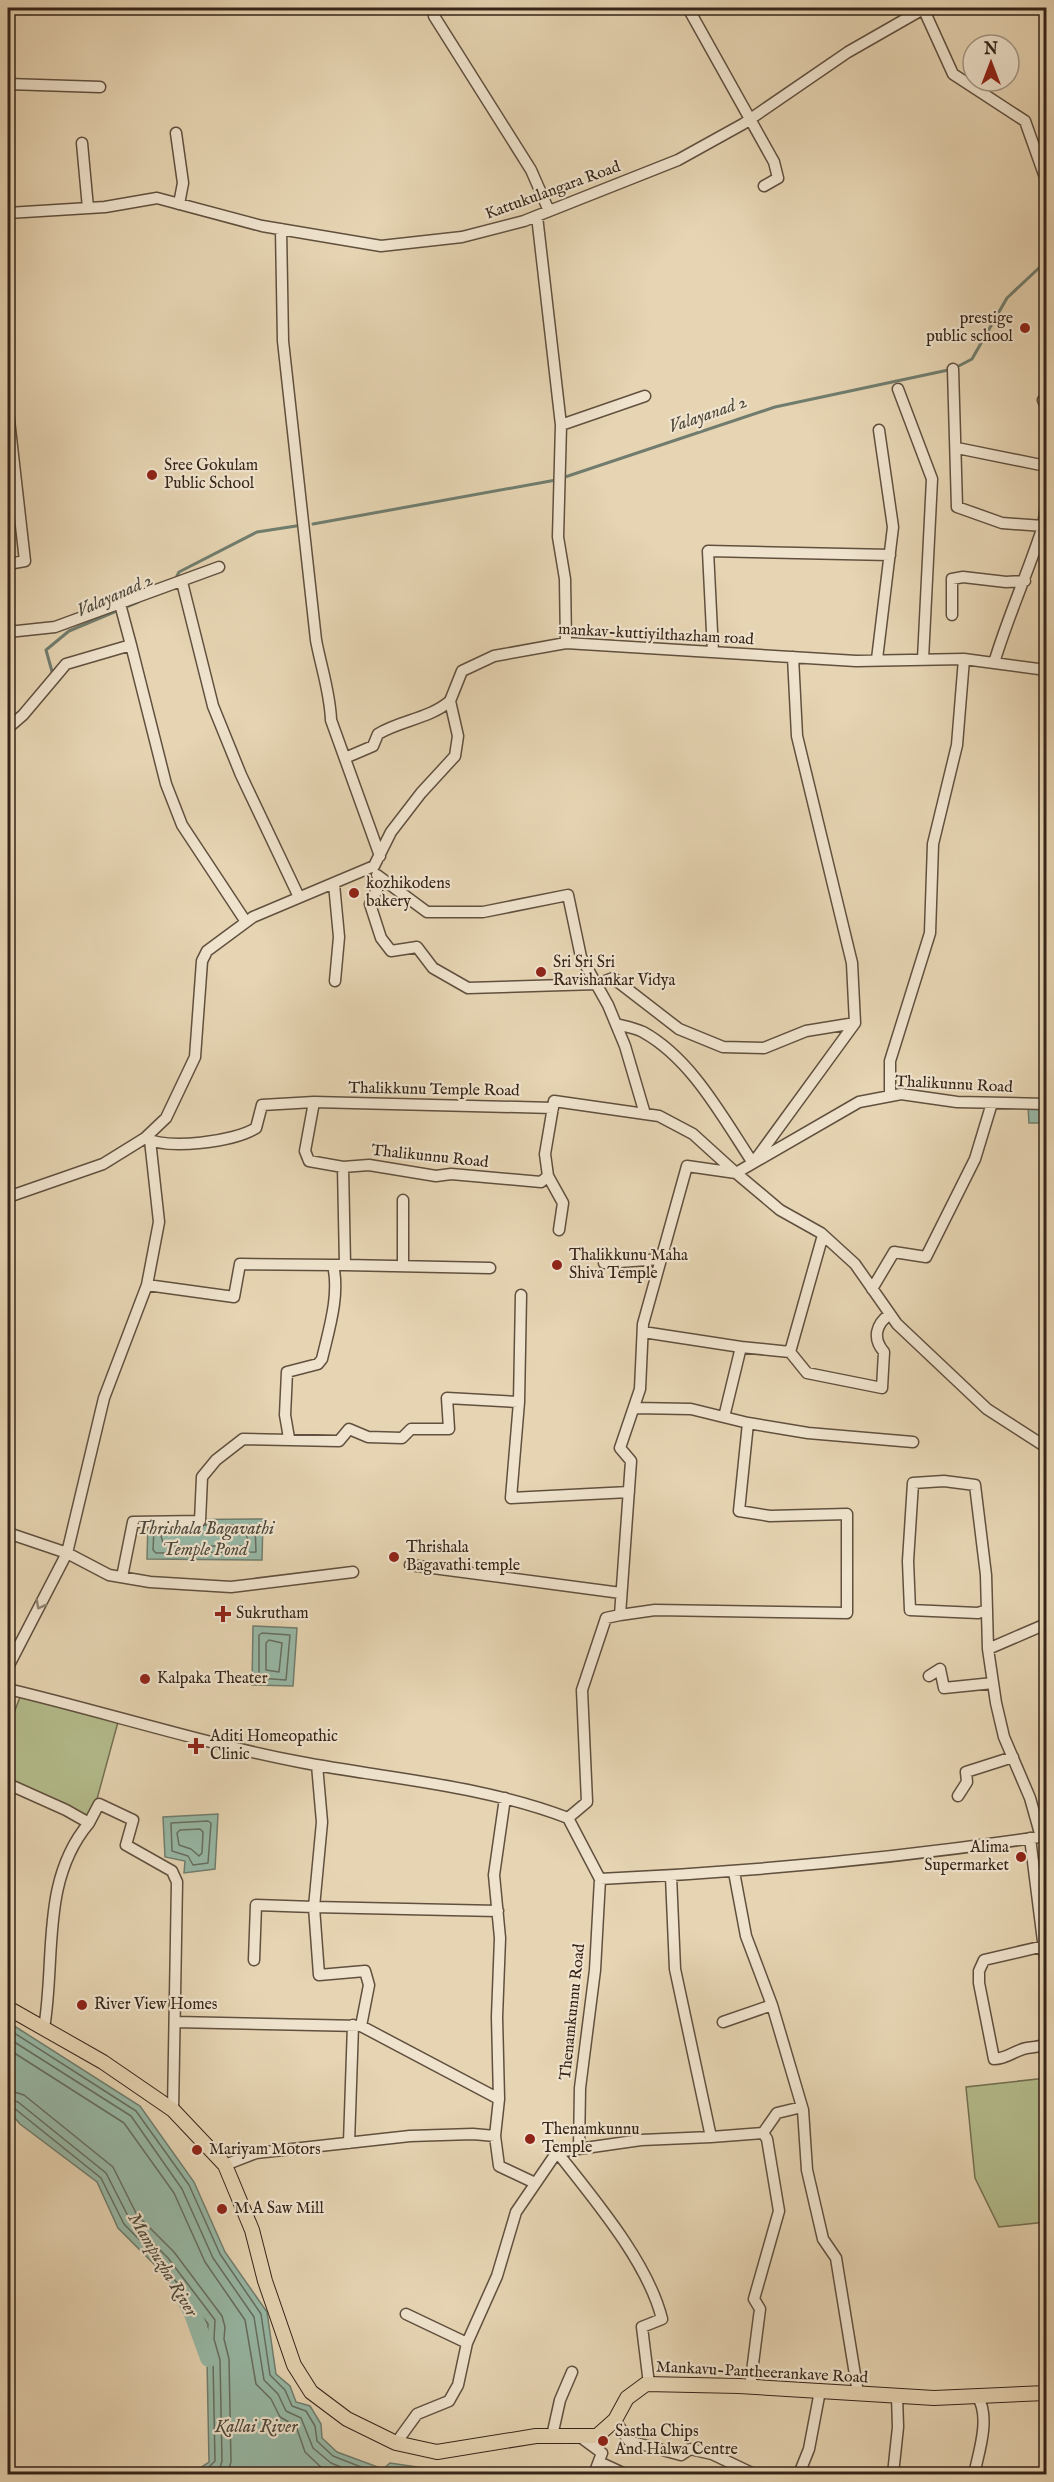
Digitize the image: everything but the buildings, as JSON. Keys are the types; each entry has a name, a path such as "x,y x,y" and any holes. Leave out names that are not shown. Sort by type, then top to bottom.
{"main road":[{"name":"Mankavu-Pantheerankave Road","path":"8,2008 103,2062 173,2110 225,2165 252,2230 265,2281 294,2365 311,2392 346,2420 396,2443 437,2452 536,2436 597,2436 615,2420 627,2398 649,2384 750,2387 934,2398 1047,2393"}],"street":[{"path":"438,8 434,16 531,170 549,211"},
{"path":"688,8 774,162 778,178 764,186"},
{"path":"924,8 953,74 1025,121 1047,180"},
{"name":"Kattukulangara Road","path":"8,213 88,208 157,198 281,229 381,246 462,237 537,216 678,160 751,119 848,51 924,8"},
{"path":"8,84 100,87"},
{"path":"176,133 183,183 179,204"},
{"path":"82,143 88,208"},
{"path":"537,216 561,425 558,537 566,579 566,644"},
{"path":"281,229 283,341 316,640 323,679 330,696 331,720 380,856"},
{"path":"953,369 957,507 1002,523 1043,526"},
{"path":"898,389 932,478 922,659"},
{"path":"561,425 645,396"},
{"path":"8,411 25,561 8,564"},
{"path":"877,659 893,527 879,429"},
{"path":"957,448 1047,466"},
{"path":"994,663 1012,606 1043,526 1047,506"},
{"path":"713,652 708,551 890,555"},
{"path":"8,632 55,627 219,567"},
{"path":"952,615 952,579 963,577 1006,582 1024,580"},
{"path":"182,582 213,706 241,775 299,897"},
{"path":"120,604 165,784 178,815 246,922"},
{"name":"mankav-kuttiyilthazham road","path":"450,701 462,671 494,656 566,644 856,662 877,659 964,659 1046,666"},
{"path":"8,728 23,715 66,664 131,645"},
{"path":"616,1024 642,1031 675,1057 699,1085 753,1163 855,1023 852,963 797,736 793,657"},
{"path":"890,1096 890,1061 930,933 933,844 957,745 964,659"},
{"path":"8,1197 103,1164 147,1139 166,1118 195,1057 202,961 207,951 246,922 299,897 370,870 380,856 391,832 421,793 455,756 458,736 450,701 438,711 388,728 378,734 373,746 345,758"},
{"path":"370,870 427,912 483,912 568,895 581,957 616,1024 645,1114 659,1116 693,1134 780,1210 823,1235 855,1264 897,1324 987,1409 1047,1447"},
{"path":"382,879 370,904 381,938 392,951 417,947 433,968 468,988 597,984 613,978 679,1029 723,1047 764,1048 806,1031 855,1023"},
{"path":"334,884 339,937 335,981"},
{"name":"Thalikunnu Road","path":"736,1173 859,1102 901,1094 957,1102 1047,1104"},
{"name":"Thalikkunu Temple Road","path":"314,1102 553,1108 554,1101 645,1114"},
{"path":"147,1139 205,1143 229,1140 243,1136 256,1128 262,1105 314,1102"},
{"name":"Thalikunnu Road","path":"314,1102 304,1151 309,1161 343,1167 369,1165 396,1167 436,1176 451,1174 541,1182 548,1176"},
{"path":"872,1289 894,1252 926,1257 975,1159 992,1102"},
{"path":"553,1108 545,1154 548,1176 563,1203 559,1230"},
{"path":"8,1667 67,1553 104,1398 147,1285 159,1222 147,1139"},
{"path":"620,1616 631,1461 620,1448 640,1389 643,1332 661,1260 687,1166 736,1173"},
{"path":"343,1167 345,1265"},
{"path":"403,1200 403,1266"},
{"path":"790,1352 823,1235"},
{"path":"604,1263 661,1260"},
{"path":"147,1285 234,1298 240,1264 490,1268"},
{"path":"289,1438 285,1415 287,1372 318,1364 322,1359 332,1314 336,1276 333,1265"},
{"path":"521,1295 519,1402 511,1498 629,1492"},
{"path":"643,1332 790,1352 807,1373 882,1388 884,1352 877,1344 876,1333 880,1321 890,1314"},
{"path":"724,1417 741,1347"},
{"path":"122,1577 133,1522 200,1521 202,1477 216,1460 243,1439 289,1438 339,1441 349,1430 368,1437 402,1438 411,1429 448,1429 447,1398 519,1402"},
{"path":"634,1408 691,1409 748,1423 808,1432 913,1442"},
{"path":"568,1818 587,1802 582,1690 606,1618 655,1610 847,1613 846,1515 770,1516 739,1511 748,1423"},
{"path":"987,1610 956,1612 910,1610 908,1561 912,1483 944,1480 975,1485 986,1575 987,1610 988,1649 993,1683 1004,1737 1030,1798 1039,1837 1044,1946 1047,1965"},
{"path":"8,1533 67,1553 109,1575 150,1582 231,1587 353,1572"},
{"path":"410,1565 621,1593"},
{"path":"988,1649 1047,1624"},
{"path":"929,1676 940,1669 944,1688 993,1683"},
{"path":"8,1689 167,1730 317,1765 441,1784 528,1803 568,1818 600,1879 734,1872 976,1847 1039,1837"},
{"path":"958,1796 967,1782 966,1772 1013,1757"},
{"path":"317,1765 322,1822 314,1907 319,1975 365,1971 369,1985 357,2025 349,2143"},
{"path":"8,1784 89,1823"},
{"path":"504,1798 494,1875 500,1938 497,2017 499,2099 495,2136 499,2166 535,2183"},
{"path":"44,2028 50,1930 57,1890 75,1839 89,1823 99,1804 133,1820 126,1845 172,1871 177,1882 173,2110"},
{"path":"734,1872 746,1936 772,2005 802,2107 807,2170 823,2239 836,2258 858,2393"},
{"path":"671,1876 675,1969 711,2138"},
{"name":"Thenamkunnu Road","path":"579,2148 580,2088 595,1970 600,1879"},
{"path":"254,1960 256,1905 498,1911"},
{"path":"1044,1946 984,1960 979,1971 979,1983 994,2059 1002,2059 1026,2048 1037,2048 1047,2044"},
{"path":"723,2022 772,2005"},
{"path":"175,2022 357,2025 499,2099"},
{"path":"396,2443 417,2414 449,2401 458,2385 467,2343 497,2276 516,2212 557,2152 641,2140 711,2138 763,2133 777,2113 802,2107"},
{"path":"750,2387 760,2309 754,2299 779,2211 767,2139 763,2133"},
{"path":"225,2165 256,2153 410,2136 473,2134 495,2136"},
{"path":"557,2152 632,2255 656,2296 662,2319 642,2327 649,2384"},
{"path":"406,2314 467,2343"},
{"path":"552,2436 560,2400 572,2372"},
{"path":"799,2475 809,2449 820,2391"},
{"path":"893,2475 898,2427 897,2396"},
{"path":"974,2475 980,2444 983,2405 977,2396"},
{"path":"615,2420 629,2441 681,2455 690,2449 712,2454 754,2475"},
{"path":"579,2436 602,2453 594,2475"},
{"path":"599,2462 625,2475"}],"shaded area":[{"path":"20,1697 118,1722 91,1821 8,1779 8,1729"},
{"path":"1046,2078 1046,2222 999,2227 975,2178 966,2087"}],"water":[{"path":"1028,1106 1046,1107 1046,1123 1029,1123"},
{"name":"Thrishala Bagavathi Temple Pond","path":"263,1519 262,1560 147,1559 148,1520"},
{"path":"253,1626 297,1628 293,1686 252,1685"},
{"path":"218,1814 215,1869 184,1873 185,1861 165,1857 163,1817"},
{"name":"Kallai River","path":"8,2022 140,2106 194,2182 225,2252 267,2312 276,2374 290,2386 296,2402 310,2406 321,2424 322,2438 337,2452 383,2469 390,2463 465,2474 191,2474 209,2462 207,2360 200,2339 203,2327 157,2267 118,2228 97,2182 20,2124 8,2110"},
{"path":"8,2437 15,2474 8,2474"}],"waterway":[{"name":"Valayanad 2","path":"562,478 775,407 953,369 972,359 1007,298 1040,267 1046,265"},
{"name":"Valayanad 2","path":"313,524 556,480"},
{"name":"Valayanad 2","path":"176,578 179,572 257,532 296,526"},
{"name":"Valayanad 2","path":"53,675 46,650 69,631 138,602"},
{"name":"Mampuzha River","path":"183,2295 192,2311 209,2358"}],"place":[{"name":"prestige public school","path":"1025,328"},
{"name":"Sree Gokulam Public School","path":"152,475"},
{"name":"kozhikodens bakery","path":"354,893"},
{"name":"Sri Sri Sri Ravishankar Vidya","path":"541,972"},
{"name":"Thalikkunu Maha Shiva Temple","path":"557,1265"},
{"name":"Thrishala Bagavathi temple","path":"394,1557"},
{"name":"Sukrutham","path":"223,1614"},
{"name":"Kalpaka Theater","path":"145,1679"},
{"name":"Aditi Homeopathic Clinic","path":"196,1746"},
{"name":"Alima Supermarket","path":"1021,1857"},
{"name":"River View Homes","path":"82,2005"},
{"name":"Thenamkunnu Temple","path":"530,2139"},
{"name":"Mariyam Motors","path":"197,2150"},
{"name":"M A Saw Mill","path":"222,2209"},
{"name":"Sastha Chips And Halwa Centre","path":"603,2441"}]}
